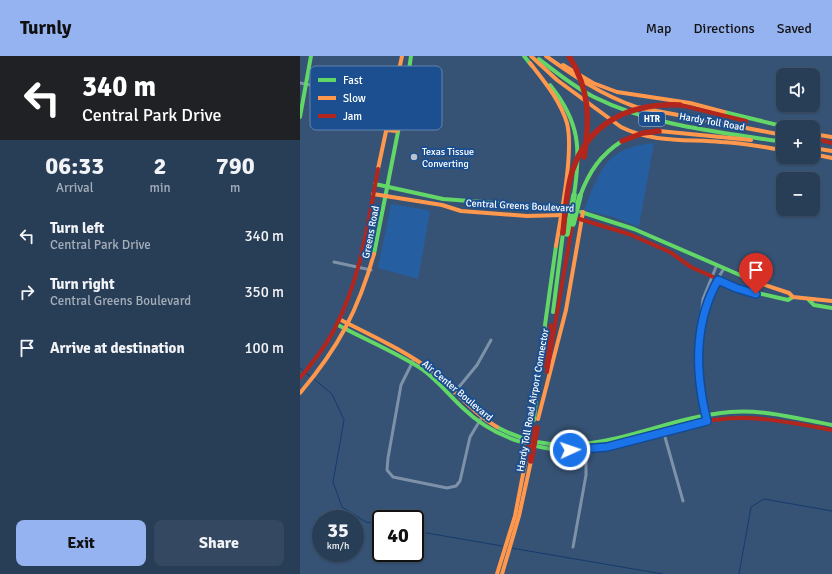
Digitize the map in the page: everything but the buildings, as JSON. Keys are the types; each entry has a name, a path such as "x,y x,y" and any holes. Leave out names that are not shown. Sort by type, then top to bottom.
{"main road":[{"path":"300,117 303,84 311,56"},
{"name":"Greens Road","path":"400,66 402,56"},
{"path":"524,56 561,98 572,117 578,137 580,151 577,195"},
{"path":"532,56 557,80 621,127 633,133 661,140 729,142 776,149"},
{"name":"Hardy Toll Road","path":"536,56 554,72 580,90 629,113 654,120 776,141"},
{"name":"Hardy Toll Road","path":"546,56 586,85 613,99 636,107 666,114 776,134"},
{"path":"552,56 584,79 609,90 628,95 690,103 776,124"},
{"path":"567,234 577,195 589,123 588,100 580,74 569,56"},
{"path":"530,63 556,100 567,126 568,150 546,308 536,420"},
{"path":"567,234 571,174 578,156 589,138 608,122 633,109 654,104 680,105 776,128"},
{"path":"386,130 397,131"},
{"name":"Greens Road","path":"302,376 309,369 339,323 351,295 360,267 386,130"},
{"name":"Greens Road","path":"300,393 316,375 347,331 364,292 371,270 386,197 397,131"},
{"path":"577,195 598,160 611,148 622,141 643,133 659,131 727,137 776,144"},
{"path":"820,135 832,137"},
{"path":"820,140 832,143"},
{"path":"820,149 832,151"},
{"path":"820,155 832,158"},
{"name":"Central Greens Boulevard","path":"375,184 443,199 561,208 583,215 666,250 692,268 736,288 756,294 788,300 793,297"},
{"name":"Central Greens Boulevard","path":"373,194 442,205 461,211 504,214 583,215 616,222 760,285 789,293 793,297 809,300 815,298 832,301"},
{"name":"Hardy Toll Road Airport Connector","path":"536,420 567,234 572,226 577,195"},
{"path":"442,205 443,199"},
{"path":"504,204 504,214"},
{"path":"536,420 566,310 583,215"},
{"path":"614,228 616,222"},
{"name":"Hardy Toll Road Airport Connector","path":"497,574 510,540 528,460 567,234"},
{"name":"Central Greens Boulevard","path":"809,300 814,305 832,308"},
{"name":"Air Center Boulevard","path":"339,323 350,325 413,361 453,394 480,419 502,434 557,450 586,448 629,439 729,412 832,425"},
{"name":"Air Center Boulevard","path":"339,323 347,331 413,361"},
{"name":"Air Center Boulevard","path":"789,420 832,430"},
{"name":"Hardy Toll Road Airport Connector","path":"502,574 506,553"}],"street":[{"path":"334,262 371,270"},
{"path":"706,418 697,368 703,298 716,267"},
{"path":"702,318 723,270"},
{"path":"453,394 477,365 491,340"},
{"path":"413,361 401,384 387,466 390,475 395,479 453,488 458,484 461,478 470,437 480,419"},
{"path":"663,429 683,502"},
{"path":"573,547 586,475 586,448"}],"shaded area":[{"path":"654,143 639,227 613,217 584,210 601,172 615,155 638,145"},
{"path":"391,204 428,210 430,212 418,279 378,268"}],"waterway":[{"path":"300,368 304,371"},
{"path":"306,373 311,377"},
{"path":"314,379 332,394 344,420 333,482 342,507 366,522 372,523"},
{"path":"739,574 751,507 764,499 832,511"},
{"path":"424,533 502,546"},
{"path":"511,548 663,574"}],"traffic: fast":[{"path":"300,117 311,56"},
{"path":"410,66 411,56"},
{"path":"524,56 532,66"},
{"path":"539,59 566,80 594,97 639,115 687,127 776,141"},
{"path":"550,85 560,98 567,111 573,124 576,137 577,164 574,195"},
{"path":"724,112 776,125"},
{"path":"374,254 398,130"},
{"path":"580,196 587,179 601,158 622,141"},
{"path":"375,184 443,199 563,208"},
{"path":"567,234 574,195"},
{"path":"573,224 580,196"},
{"path":"581,212 634,229 756,282"},
{"path":"553,312 563,233"},
{"path":"534,420 539,368 556,246"},
{"path":"740,289 788,300 793,297"},
{"path":"809,300 814,305 832,308"},
{"path":"338,325 422,369 475,419 502,435 531,445 561,450 576,450"},
{"path":"497,427 527,440 556,445 585,444 614,439 700,416 743,411 769,413 832,425"}],"traffic: slow":[{"path":"400,66 402,56"},
{"path":"531,56 557,80 621,127 633,132 658,138 737,143 776,149"},
{"path":"546,56 589,85 611,97 636,107 776,134"},
{"path":"530,63 560,106 567,123 569,135 568,166 564,201 556,246"},
{"path":"563,65 593,83 617,92 690,103 724,112"},
{"path":"386,130 397,131"},
{"path":"378,169 386,130"},
{"path":"659,131 751,140"},
{"path":"820,135 832,137"},
{"path":"820,149 832,151"},
{"path":"820,155 832,158"},
{"path":"373,194 442,205 461,211 527,216 563,215"},
{"path":"538,419 566,310 583,212"},
{"path":"300,393 325,360 345,328 354,311 374,254"},
{"path":"756,282 789,293 793,297 832,301"},
{"path":"341,320 421,363 440,378 479,414 497,427"},
{"path":"497,574 515,516 526,459"},
{"path":"502,574 519,516 531,461"}],"traffic: jam":[{"path":"569,56 581,81 587,105 587,130 584,157"},
{"path":"563,233 567,195 572,172 579,155 589,140 600,128 613,119 628,112 662,105 680,105"},
{"path":"680,105 746,121"},
{"path":"622,141 643,133 659,131"},
{"path":"820,140 832,143"},
{"path":"300,378 319,354 331,335 344,309 357,270 367,230 378,169"},
{"path":"573,217 629,234 670,252 691,267 740,289"},
{"path":"547,372 572,226"},
{"path":"544,366 551,325"},
{"path":"576,450 611,445 679,427 729,418 773,420 832,430"},
{"path":"526,459 532,427"},
{"path":"531,461 537,428"}],"place":[{"name":"Texas Tissue Converting","path":"414,157"}],"route":[{"path":"570,450 587,450 607,447 707,421 700,392 697,368 702,318 718,280 736,288 756,294"}]}
